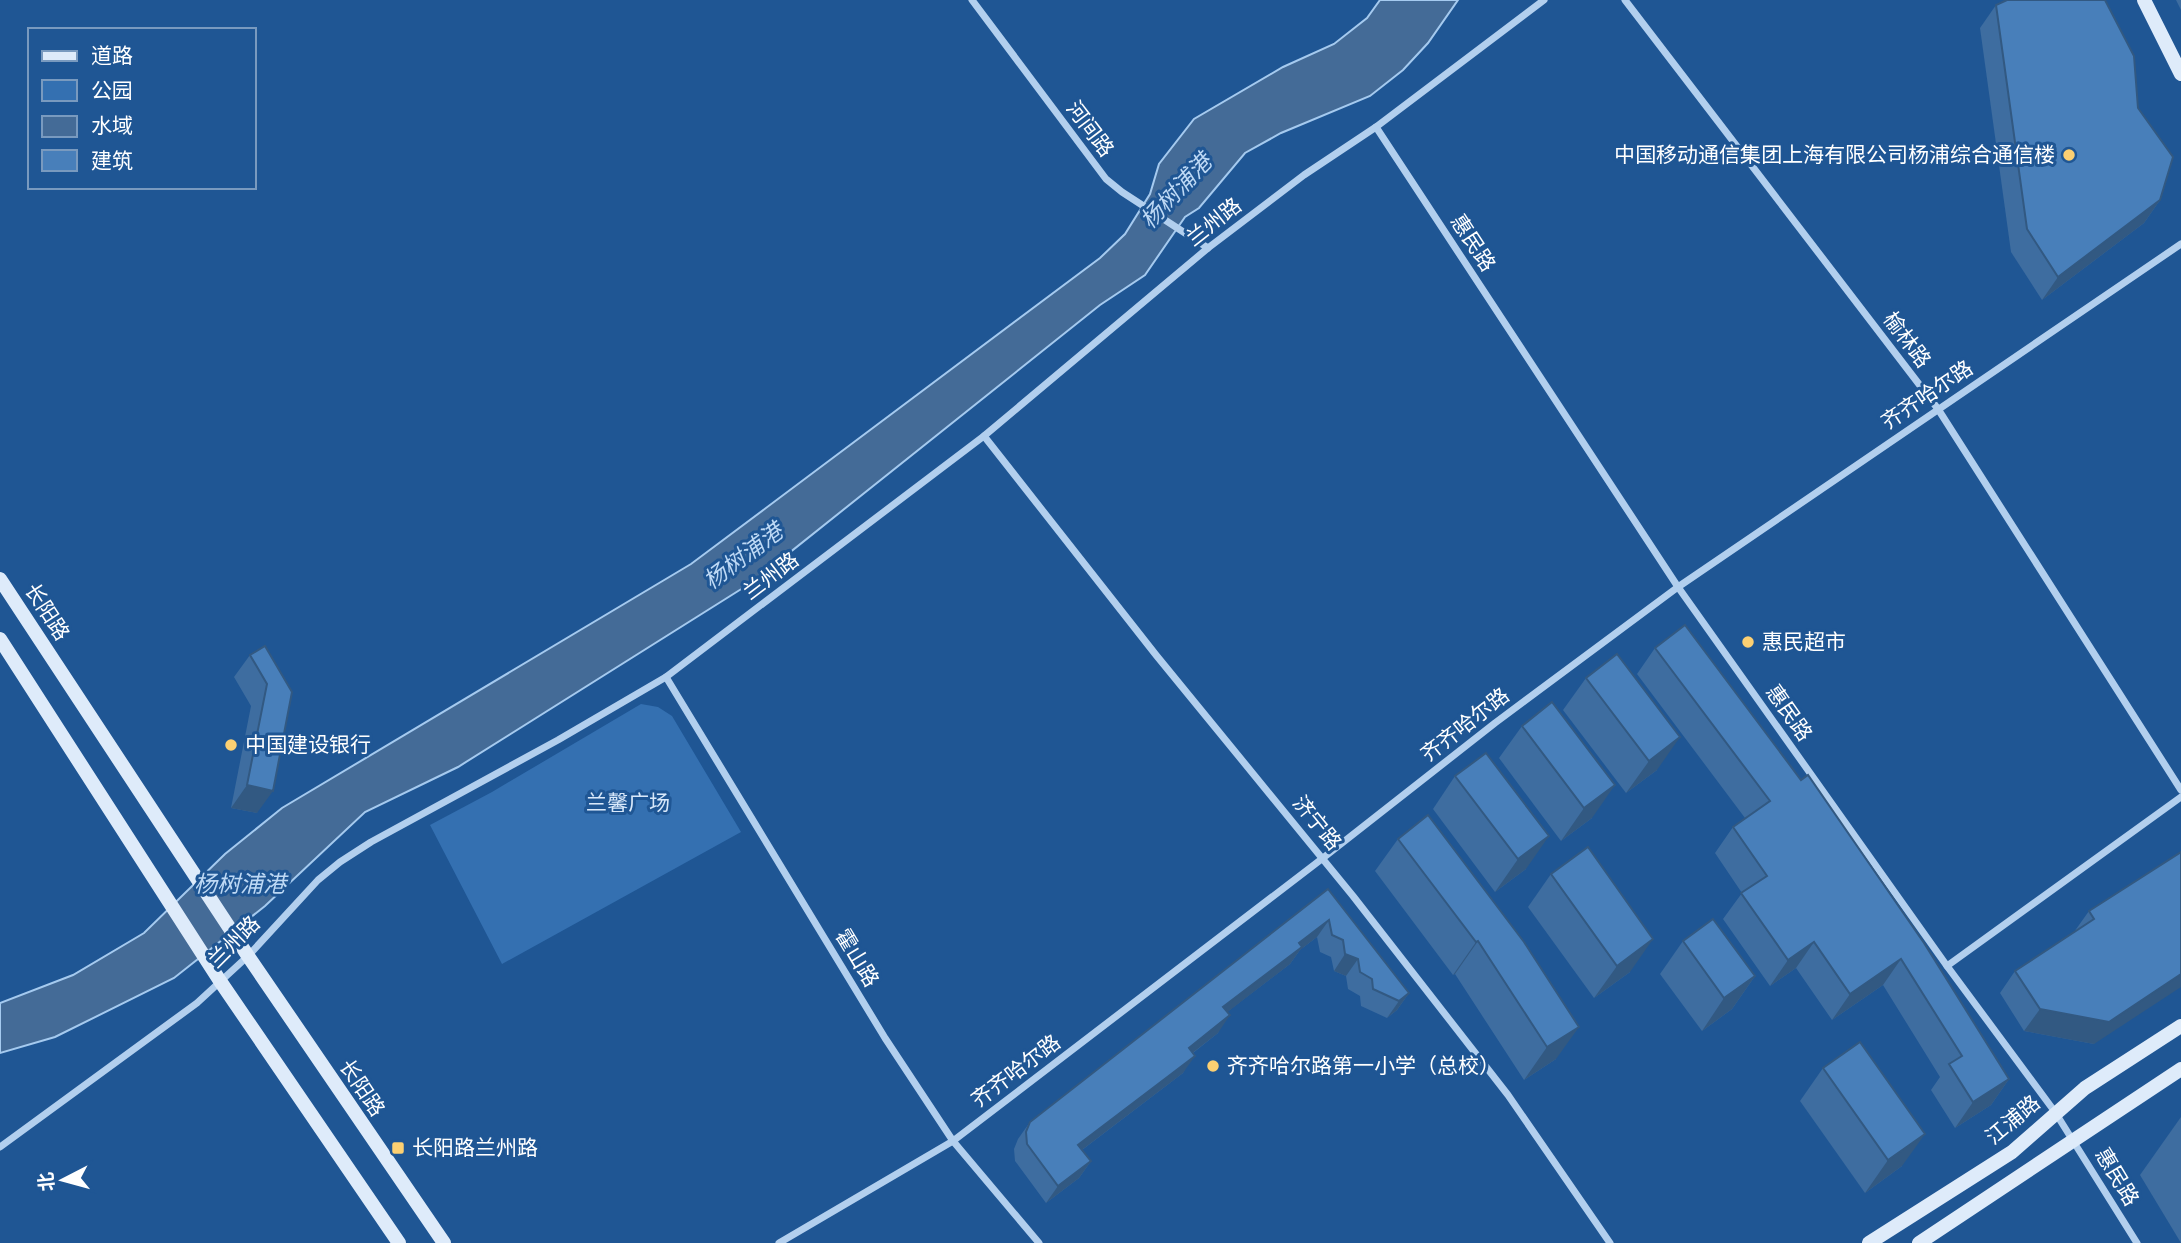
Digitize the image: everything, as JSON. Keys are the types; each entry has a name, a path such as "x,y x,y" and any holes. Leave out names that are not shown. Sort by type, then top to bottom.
{"main road":[{"path":"2144,0 2181,74"},
{"name":"长阳路","path":"0,579 247,956 444,1243"},
{"path":"0,639 220,981 399,1243"},
{"name":"江浦路","path":"1869,1243 2012,1152 2085,1088 2181,1026"},
{"path":"1919,1243 2181,1069"}],"street":[{"name":"河间路","path":"972,0 1106,179 1208,248"},
{"name":"兰州路","path":"0,1147 197,1003 247,956 317,880 340,862 382,835 558,740 666,677 984,436 1208,248 1304,175 1376,127 1544,0"},
{"name":"榆林路","path":"1625,0 1938,409 2181,790"},
{"name":"惠民路","path":"1376,127 1678,587 1947,966 2074,1139 2137,1243"},
{"name":"齐齐哈尔路","path":"779,1243 953,1141 1495,723 1678,587 2181,244"},
{"name":"济宁路","path":"984,436 1156,656 1323,858 1508,1095 1610,1243"},
{"name":"霍山路","path":"666,677 885,1038 953,1141 1039,1243"},
{"path":"1947,966 2181,797"}],"green space":[{"name":"兰馨广场","path":"641,704 658,707 672,716 741,832 502,964 430,825 492,792"}],"water":[{"name":"杨树浦港","path":"1380,0 1458,0 1428,43 1403,70 1370,96 1281,133 1245,153 1199,208 1185,217 1145,275 1100,305 754,581 458,767 365,812 265,906 174,978 55,1037 0,1053 0,1003 73,975 144,933 225,854 282,808 691,564 1100,258 1125,234 1150,194 1159,164 1194,119 1283,67 1334,44 1367,18"}],"building":[{"name":"中国移动通信集团上海有限公司杨浦综合通信楼","path":"2007,0 2105,0 2134,56 2138,108 2173,157 2160,200 2058,277 2027,229 1996,5"},
{"path":"1685,625 1801,780 1808,775 1924,943 2009,1079 1973,1102 1949,1064 1962,1056 1901,959 1850,994 1814,942 1788,960 1741,893 1767,876 1733,827 1770,801 1655,648"},
{"path":"265,646 292,692 273,791 247,785 267,684 250,655"},
{"path":"1617,654 1680,737 1649,761 1586,678"},
{"path":"1552,702 1615,785 1584,808 1522,726"},
{"path":"1486,753 1549,836 1518,859 1455,776"},
{"path":"1428,815 1524,942 1579,1027 1547,1047 1478,941 1476,942 1398,839"},
{"path":"1588,847 1653,939 1617,966 1551,874"},
{"path":"2181,852 2181,974 2109,1022 2040,1009 2015,971 2094,919 2089,911"},
{"path":"1328,889 1409,993 1399,1001 1373,989 1372,979 1360,972 1358,959 1345,954 1343,940 1332,935 1329,920 1299,943 1302,947 1223,1007 1230,1015 1189,1048 1195,1056 1078,1145 1091,1161 1058,1186 1027,1144 1026,1132 1030,1122"},
{"path":"1713,919 1755,976 1724,998 1683,941"},
{"path":"1860,1042 1925,1134 1888,1160 1823,1068"}],"place":[{"name":"中国移动通信集团上海有限公司杨浦综合通信楼","path":"2069,155"},
{"name":"惠民超市","path":"1748,642"},
{"name":"中国建设银行","path":"231,745"},
{"name":"齐齐哈尔路第一小学（总校）","path":"1213,1066"},
{"name":"长阳路兰州路","path":"398,1148"}]}
